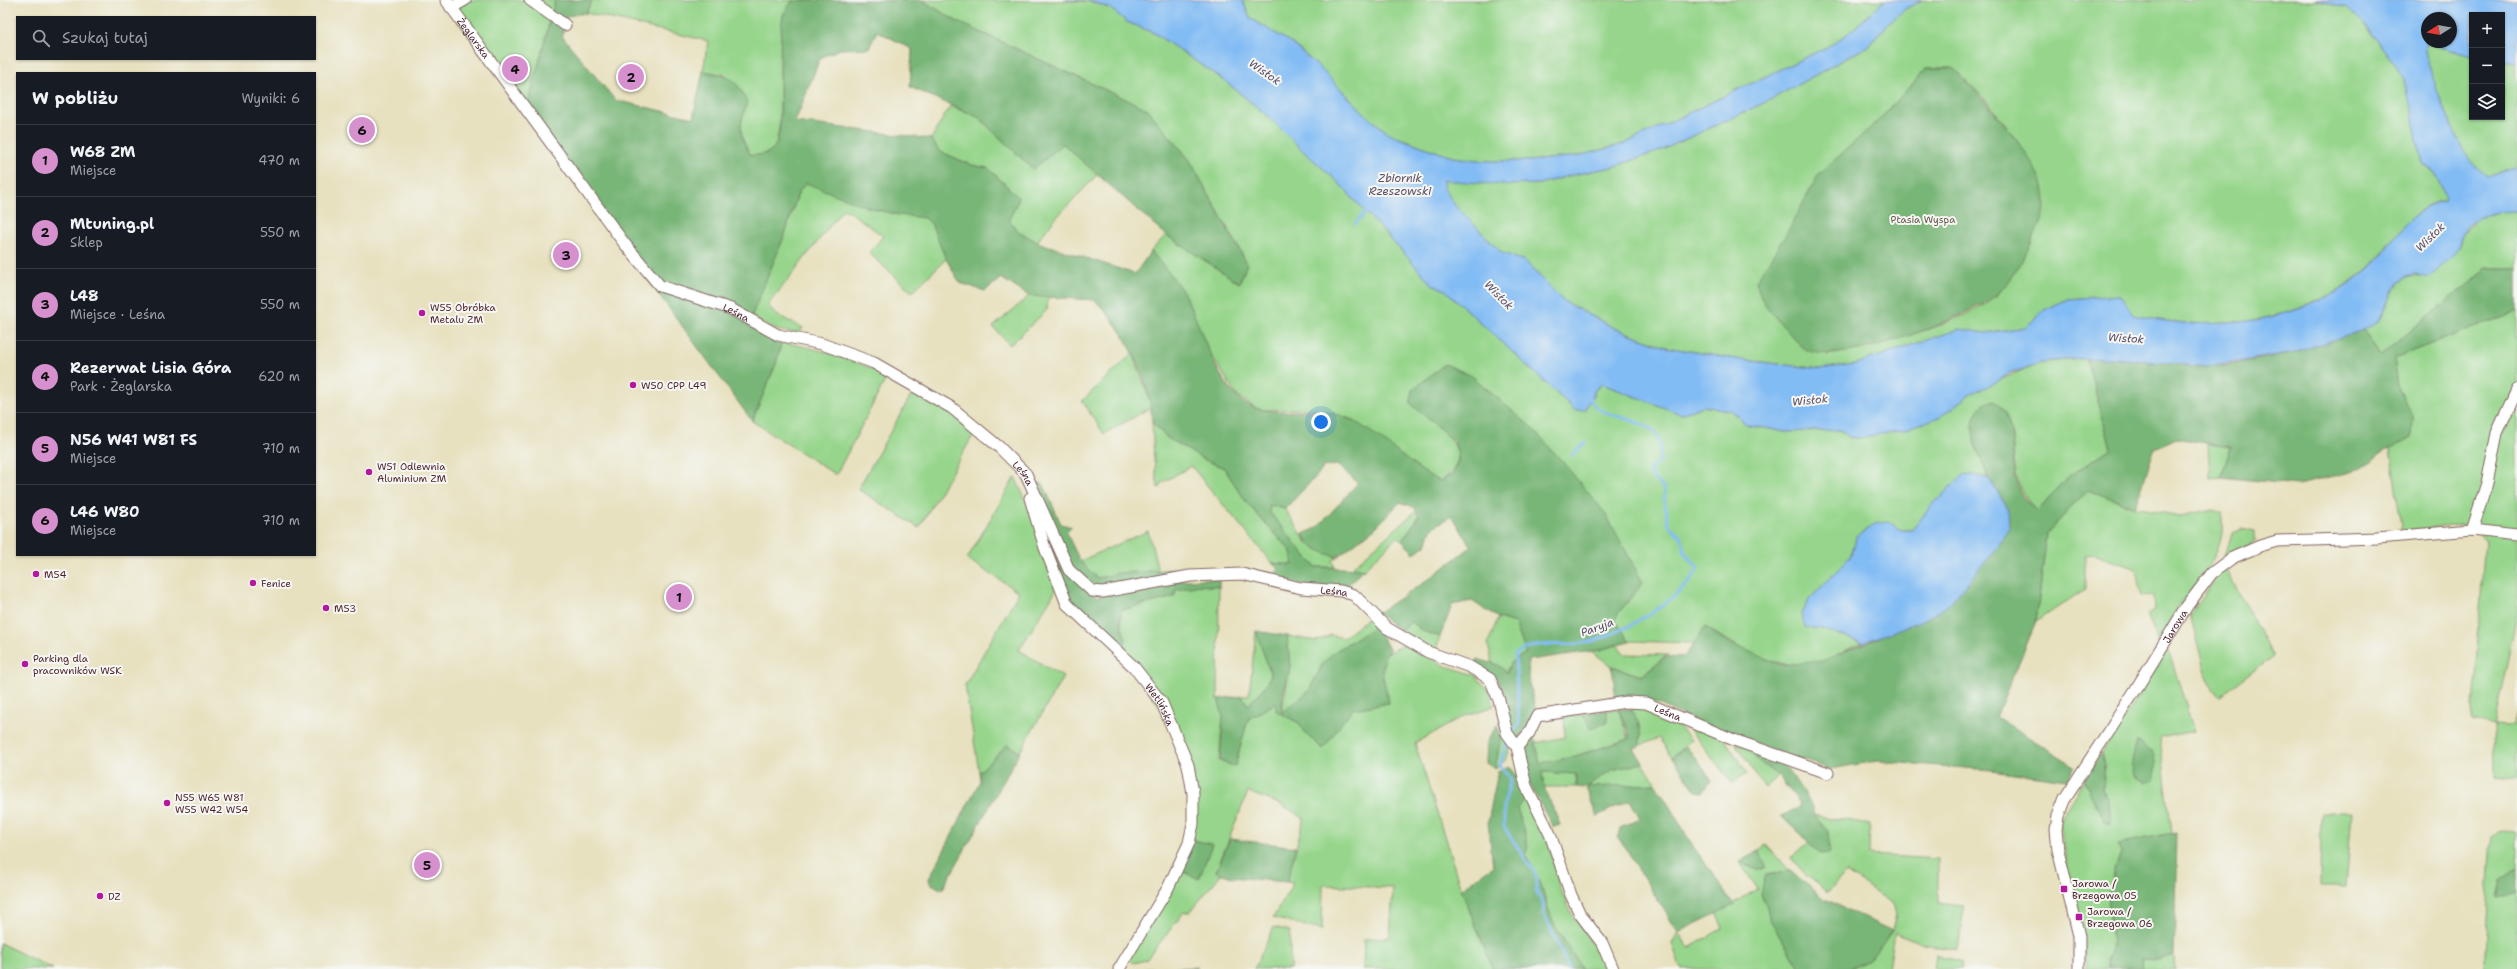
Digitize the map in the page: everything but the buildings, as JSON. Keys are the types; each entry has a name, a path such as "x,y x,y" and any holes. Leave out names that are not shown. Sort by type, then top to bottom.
{"street":[{"name":"Żeglarska","path":"464,0 449,4 524,108"},
{"path":"530,0 565,25"},
{"name":"Leśna","path":"524,108 628,248 660,286 731,309 778,335 822,344 874,363 952,408 1014,461 1026,474 1069,570 1092,590 1103,592 1190,576 1242,574 1301,588 1341,591 1354,595 1387,628 1428,652 1470,667 1490,679 1499,700 1507,733 1515,745 1526,786 1550,834 1571,895 1580,914 1602,943 1613,969"},
{"path":"2472,530 2487,484 2497,433 2517,389"},
{"name":"Wetlińska","path":"1014,461 1034,510 1045,548 1067,604 1134,667 1162,703 1188,764 1193,801 1193,824 1189,843 1168,888 1119,969"},
{"name":"Jarowa","path":"2079,969 2081,950 2079,936 2058,850 2056,830 2058,816 2065,798 2136,689 2176,621 2212,573 2232,558 2260,546 2277,541 2377,538 2472,530 2517,535"},
{"name":"Leśna","path":"1515,745 1526,738 1537,716 1626,702 1646,702 1734,740 1828,773"}],"green space":[{"path":"442,0 555,0 530,98 521,107"},
{"path":"555,0 592,0 586,13 567,16 562,36 615,100 693,118 703,71 726,77 736,83 747,103 742,118 741,130 744,142 751,155 761,155 773,149 778,137 781,105 781,28 783,16 793,0 922,0 956,21 1147,109 1189,159 1247,264 1239,283 1166,235 1063,144 1033,169 978,117 910,87 912,49 877,31 869,48 840,49 820,58 795,122 931,139 939,151 971,165 988,168 1019,198 1009,220 1018,231 1037,242 1135,274 1151,251 1183,292 1213,360 1228,386 1237,397 1247,405 1271,411 1324,412 1350,419 1376,436 1427,474 1440,481 1452,474 1459,459 1454,441 1410,403 1412,390 1445,364 1472,376 1530,426 1561,460 1605,513 1643,583 1619,612 1615,620 1629,641 1600,650 1529,660 1528,678 1536,713 1521,737 1517,738 1510,727 1499,681 1476,663 1477,659 1498,665 1507,673 1510,663 1526,653 1515,623 1498,618 1472,601 1452,605 1440,637 1423,631 1411,622 1400,630 1377,613 1425,582 1471,547 1452,515 1431,529 1426,545 1414,553 1402,541 1419,516 1414,507 1400,502 1375,528 1337,557 1326,553 1313,547 1303,534 1317,528 1358,483 1337,465 1322,467 1322,470 1285,509 1269,505 1270,513 1315,567 1364,569 1348,584 1352,589 1307,586 1271,577 1279,570 1272,563 1293,565 1291,551 1247,503 1224,468 1203,459 1166,437 1152,422 1147,388 1134,356 1117,326 1095,300 1029,296 1001,278 985,291 960,283 946,259 931,223 925,218 898,215 867,207 806,183 798,193 785,234 748,325 781,343 776,364 752,421 521,107 530,98"},
{"path":"592,0 793,0 783,15 780,65 780,121 776,146 765,155 751,155 744,142 741,130 742,118 747,103 726,75 703,71 708,41 586,13"},
{"path":"922,0 1090,1 1111,9 1127,22 1154,33 1225,81 1269,117 1302,150 1335,179 1432,284 1445,290 1575,410 1591,401 1595,390 1602,384 1681,414 1703,406 1730,410 1746,424 1785,432 1840,430 1849,437 1859,438 1940,417 1971,393 2034,365 2063,359 2086,358 2111,448 2069,476 2038,511 2024,495 2020,486 2015,467 2012,436 1973,440 1988,477 1963,475 1931,506 1912,530 1901,530 1890,522 1877,523 1858,535 1850,557 1808,601 1805,627 1823,629 1862,643 1823,661 1792,665 1762,658 1732,644 1706,627 1694,643 1629,641 1615,620 1619,612 1643,583 1605,513 1419,409 1446,434 1453,443 1457,452 1457,461 1452,471 1440,481 1421,472 1353,420 1336,414 1312,409 1259,410 1237,396 1205,345 1198,325 1182,292 1151,251 1166,235 1240,283 1247,263 1189,159 1147,109 956,21"},
{"path":"1242,0 1885,0 1849,33 1827,47 1624,144 1578,156 1530,161 1486,161 1452,157 1391,135 1369,118 1319,67 1290,42 1251,19"},
{"path":"1922,0 2316,0 2348,8 2369,29 2405,79 2422,164 2435,175 2445,201 2420,211 2402,228 2369,268 2345,287 2317,301 2288,312 2257,319 2226,323 2194,323 2163,321 2133,315 2120,295 2068,299 2044,310 2026,327 1985,333 1960,329 1855,364 1821,369 1735,359 1666,347 1614,328 1563,301 1525,261 1502,254 1454,204 1444,188 1443,179 1505,185 1539,184 1572,175 1612,167 1660,151 1768,101 1868,46 1888,24 1905,9","holes":["1927,68 1953,68 1983,97 2007,126 2035,235 2009,280 1998,294 1985,304 1943,324 1917,333 1867,347 1827,355 1756,281 1795,225 1837,171"]},
{"path":"2424,48 2443,48 2469,55 2469,120 2505,120 2505,61 2517,63 2517,168 2487,176 2473,165 2465,155 2451,127 2424,52"},
{"name":"Ptasia Wyspa","path":"1927,68 1953,68 1994,111 2023,149 2035,168 2043,185 2046,200 2045,209 2035,236 2019,265 2002,289 1981,305 1931,327 1872,347 1845,352 1821,353 1805,349 1777,319 1760,297 1756,281 1787,233 1818,175 1880,119"},
{"path":"950,106 978,117 1033,169 1063,144 1098,174 1052,222 1037,242 1018,231 1009,220 1019,198 988,168 971,165 939,151 931,139"},
{"path":"806,182 867,207 898,215 925,217 931,223 946,259 912,292 869,253 883,236 850,212 843,209 768,305 775,314 803,328 800,332 786,332 774,329 763,323 751,316 785,234 798,193"},
{"path":"2517,211 2517,268 2487,268 2380,356 2363,330 2377,322 2401,280 2417,275 2429,278 2460,246 2463,233 2478,217 2499,212"},
{"path":"2487,268 2517,268 2517,311 2394,358 2398,386 2413,417 2412,439 2390,448 2357,470 2299,485 2221,477 2231,447 2176,438 2155,448 2135,507 2088,490 2047,533 2036,622 1996,717 2075,766 2067,780 1991,770 1877,761 1830,769 1721,732 1654,702 1616,700 1612,666 1641,676 1664,658 1676,656 1685,657 1705,627 1731,644 1782,665 1822,661 1880,637 2008,509 1984,467 1977,450 1973,434 1974,419 1980,407 1994,400 2003,410 2008,422 2019,490 2026,501 2038,511 2069,476 2111,448 2086,358 2112,358 2156,363 2173,362 2189,366 2224,366 2300,351 2363,330 2380,356"},
{"path":"1029,296 1048,297 1047,310 1010,345 993,327"},
{"path":"2517,311 2517,614 2494,725 2472,721 2485,539 2468,524 2402,532 2390,448 2411,439 2413,418 2398,386 2394,358"},
{"path":"781,343 809,347 888,375 836,475 752,421 776,364"},
{"path":"1133,353 1152,407 1104,434 1082,401"},
{"path":"914,390 951,412 974,434 919,528 858,489"},
{"path":"1152,422 1166,437 1203,459 1224,468 1247,503 1291,551 1293,565 1272,563 1191,466 1160,484 1161,487 1158,488 1154,460"},
{"path":"2208,444 2231,447 2221,477 2210,478"},
{"path":"1015,477 1030,510 1056,590 1019,650 1063,677 1020,752 1007,745 979,772 965,685 1019,592 967,559"},
{"path":"1032,481 1043,484 1061,524 1072,527 1066,532 1080,561 1097,578 1119,573 1181,569 1182,575 1104,589 1092,587 1071,567"},
{"path":"1029,484 1052,543 1096,597 1172,581 1219,578 1219,587 1199,585 1176,590 1174,597 1121,610 1120,620 1126,641 1121,650 1072,605 1057,571"},
{"path":"2088,490 2135,507 2179,516 2213,509 2221,513 2222,528 2220,541 2215,554 2200,579 2174,613 2158,643 2147,614 2155,610 2154,596 2141,597 2136,569 2094,554 2085,555 2085,589 2036,622 2047,533"},
{"path":"1269,505 1285,509 1308,544 1337,557 1332,561 1335,567 1315,567 1270,513"},
{"path":"1416,511 1419,516 1402,541 1397,537 1364,569 1352,567"},
{"path":"2242,529 2255,532 2255,542 2225,556 2232,533"},
{"path":"1148,531 1158,570 1097,578 1080,561"},
{"path":"2222,571 2227,571 2273,656 2219,697 2209,683 2190,615"},
{"path":"1199,585 1219,587 1218,699 1223,716 1219,761 1235,766 1248,719 1276,703 1281,713 1299,723 1306,734 1352,709 1389,703 1382,673 1385,654 1404,645 1446,666 1475,675 1490,692 1494,706 1465,716 1415,743 1461,889 1493,969 1363,969 1364,939 1390,937 1393,888 1323,885 1322,930 1273,918 1293,883 1287,882 1304,818 1282,805 1248,792 1216,871 1222,873 1190,912 1184,912 1146,960 1134,963 1128,959 1180,870 1192,876 1212,845 1192,840 1195,817 1178,733 1121,650 1121,610 1174,597 1176,590"},
{"path":"1369,617 1376,626 1334,652 1323,663 1309,691 1281,713 1290,668 1287,636 1317,641 1331,635 1343,638"},
{"path":"1498,618 1515,623 1526,653 1510,663 1506,673 1498,665 1492,663 1488,644"},
{"path":"1411,622 1423,631 1440,637 1436,650 1400,630"},
{"path":"1376,626 1390,651 1385,654 1382,673 1389,703 1352,709 1323,749 1306,734 1299,723 1276,711 1276,703 1248,719 1235,766 1220,761 1223,716 1218,699 1242,696 1248,705 1263,689 1271,675 1256,631 1287,636 1290,668 1283,694 1281,713 1309,691 1323,663 1334,652"},
{"path":"1256,631 1271,675 1263,689 1248,706 1242,696 1249,695"},
{"path":"1617,645 1625,654 1669,655 1641,676 1612,666 1591,651"},
{"path":"2168,649 2194,731 2160,738 2172,833 2118,844 2121,852 2108,892 2112,946 2107,959 2109,969 2085,969 2083,931 2064,851 2060,822 2066,809 2084,780 2103,820 2109,800 2102,789 2104,765 2101,754"},
{"path":"1645,706 1670,717 1691,740 1672,757 1659,738 1639,746 1641,736 1640,731 1636,718 1630,709"},
{"path":"1618,709 1629,739 1569,758 1540,763 1536,743 1565,737 1564,717"},
{"path":"1618,709 1630,709 1638,722 1641,736 1639,746 1634,748 1643,763 1611,770 1587,787 1656,784 1693,846 1734,905 1678,932 1618,837 1620,828 1640,818 1630,800 1597,816 1586,788 1576,787 1576,774 1542,772 1544,787 1560,825 1553,827 1529,783 1524,748 1534,737 1540,763 1569,758 1629,739 1629,733"},
{"path":"1607,710 1607,723 1591,728 1582,714"},
{"path":"2517,714 2517,779 2495,777 2494,725 2512,726"},
{"path":"1683,721 1724,738 1747,773 1732,783"},
{"path":"1497,725 1501,736 1495,769 1486,763 1487,742"},
{"path":"1501,736 1509,744 1508,753 1504,761 1495,769"},
{"path":"2137,741 2153,752 2155,762 2155,779 2147,782 2135,776 2132,762"},
{"path":"1735,743 1758,751 1756,759 1778,776 1765,788"},
{"path":"1007,745 1020,752 942,890 930,883 929,879 980,781 979,772"},
{"path":"1686,746 1712,780 1703,792 1696,791 1672,757"},
{"path":"1758,751 1781,760 1813,806 1813,815 1828,831 1830,853 1821,854 1781,816 1798,808 1800,803 1778,776 1756,759"},
{"path":"2101,754 2104,765 2102,789 2109,800 2111,824 2103,820 2084,780"},
{"path":"1643,763 1656,784 1586,788 1611,770"},
{"path":"1509,766 1518,777 1527,797 1517,808 1528,846 1526,854 1542,889 1553,923 1582,969 1493,969 1461,889 1493,866 1488,822 1498,771"},
{"path":"1542,772 1576,774 1576,787 1544,787"},
{"path":"1527,797 1546,832 1560,889 1573,916 1608,969 1582,969 1553,923 1542,889 1526,854 1517,808"},
{"path":"2321,812 2352,812 2346,887 2320,887"},
{"path":"1813,815 1870,824 1869,855 1938,859 1938,903 1964,906 1958,950 1923,944 1895,932 1889,969 1848,969 1869,960 1892,931 1896,914 1893,904 1846,872 1828,892 1806,875 1791,858 1809,842 1821,854 1828,831"},
{"path":"2501,831 2517,832 2517,868 2502,879 2498,897 2517,892 2517,969 2484,969 2492,835"},
{"path":"2177,832 2174,954 2159,960 2141,959 2143,969 2109,969 2107,959 2112,946 2108,892 2121,852 2118,844"},
{"path":"1230,839 1296,847 1287,882 1232,877 1216,872"},
{"path":"1192,840 1212,844 1199,879 1180,870"},
{"path":"1766,845 1790,871 1766,874 1771,921 1800,969 1681,969 1672,944 1678,932 1689,948 1723,928 1716,913 1758,889 1739,862 1757,870 1767,867 1758,851"},
{"path":"1758,851 1767,867 1757,870 1739,862"},
{"path":"2517,868 2517,892 2498,898 2502,879"},
{"path":"1790,871 1825,899 1892,931 1869,960 1848,969 1800,969 1771,921 1761,894 1766,874"},
{"path":"1274,927 1290,931 1290,969 1254,969"},
{"path":"0,943 53,969 0,969"},
{"path":"1936,954 1962,963 1961,969 1934,969"},
{"path":"2174,954 2175,969 2143,969 2141,959 2159,960"},
{"path":"1197,967 1197,969 1145,969"}],"water":[{"name":"Zbiornik Rzeszowski","path":"1064,0 1242,0 1251,19 1290,42 1319,67 1369,118 1391,135 1452,157 1486,161 1530,161 1578,156 1624,144 1827,47 1849,33 1885,0 1922,0 1905,9 1888,24 1868,46 1768,101 1660,151 1612,167 1572,175 1539,184 1505,185 1443,180 1444,188 1454,204 1502,253 1525,261 1563,301 1614,328 1666,347 1735,359 1821,369 1855,364 1960,329 1985,333 2026,327 2044,310 2068,299 2120,295 2134,315 2164,321 2226,323 2258,319 2289,312 2318,301 2346,287 2380,258 2402,228 2418,212 2445,201 2438,179 2432,170 2422,164 2405,79 2369,29 2348,8 2316,0 2517,0 2517,63 2505,61 2505,12 2469,12 2469,55 2443,48 2457,48 2457,12 2421,12 2421,48 2424,48 2424,52 2441,102 2455,135 2464,151 2474,164 2487,176 2517,168 2517,211 2486,214 2473,221 2467,226 2463,233 2460,245 2456,252 2429,278 2415,274 2407,276 2398,282 2377,322 2363,330 2300,351 2208,367 2112,358 2063,359 2034,365 2009,374 1991,385 1971,393 1940,417 1903,430 1859,438 1849,437 1840,430 1785,432 1746,424 1730,410 1703,406 1681,414 1602,384 1595,390 1585,410 1575,410 1445,290 1432,284 1335,179 1302,150 1269,117 1225,81 1154,33 1127,22 1111,9 1090,1"},
{"path":"1963,475 1988,477 2008,509 2009,528 1996,550 1947,606 1923,620 1862,643 1823,629 1805,627 1801,614 1808,601 1850,557 1858,535 1877,523 1890,522 1901,530 1912,530 1931,506"}],"waterway":[{"path":"1355,224 1366,212"},
{"name":"Paryja","path":"1511,736 1519,724 1515,655 1523,650 1540,645 1583,643 1613,634 1648,615 1664,604 1679,592 1698,568 1685,553 1681,536 1669,526 1665,506 1664,489 1650,474 1651,468 1660,462 1660,446 1658,437 1652,430 1643,425 1601,410 1594,405 1590,398"},
{"path":"1572,455 1586,442"},
{"name":"Paryja","path":"1508,740 1500,765 1511,779 1504,805 1504,827 1536,875 1536,892 1543,902 1544,914 1569,969"}],"place":[{"name":"Rezerwat Lisia Góra","path":"515,69"},
{"name":"Mtuning.pl","path":"631,77"},
{"name":"L46 W80","path":"362,130"},
{"name":"L48","path":"566,255"},
{"name":"W55 Obróbka Metalu ZM","path":"422,313"},
{"name":"W50 CPP L49","path":"633,385"},
{"name":"W51 Odlewnia Aluminium ZM","path":"369,472"},
{"name":"M54","path":"36,574"},
{"name":"Fenice","path":"253,583"},
{"name":"W68 ZM","path":"679,597"},
{"name":"M53","path":"326,608"},
{"name":"Parking dla pracowników WSK","path":"25,664"},
{"name":"N55 W65 W81 W55 W42 W54","path":"167,803"},
{"name":"N56 W41 W81 FS","path":"427,865"},
{"name":"Jarowa / Brzegowa 05","path":"2064,889"},
{"name":"DZ","path":"100,896"},
{"name":"Jarowa / Brzegowa 06","path":"2079,917"}],"water label":[{"name":"Wisłok","path":"1265,72"},
{"name":"Wisłok","path":"2430,237"},
{"name":"Wisłok","path":"1499,295"},
{"name":"Wisłok","path":"2126,338"},
{"name":"Wisłok","path":"1810,400"}]}
